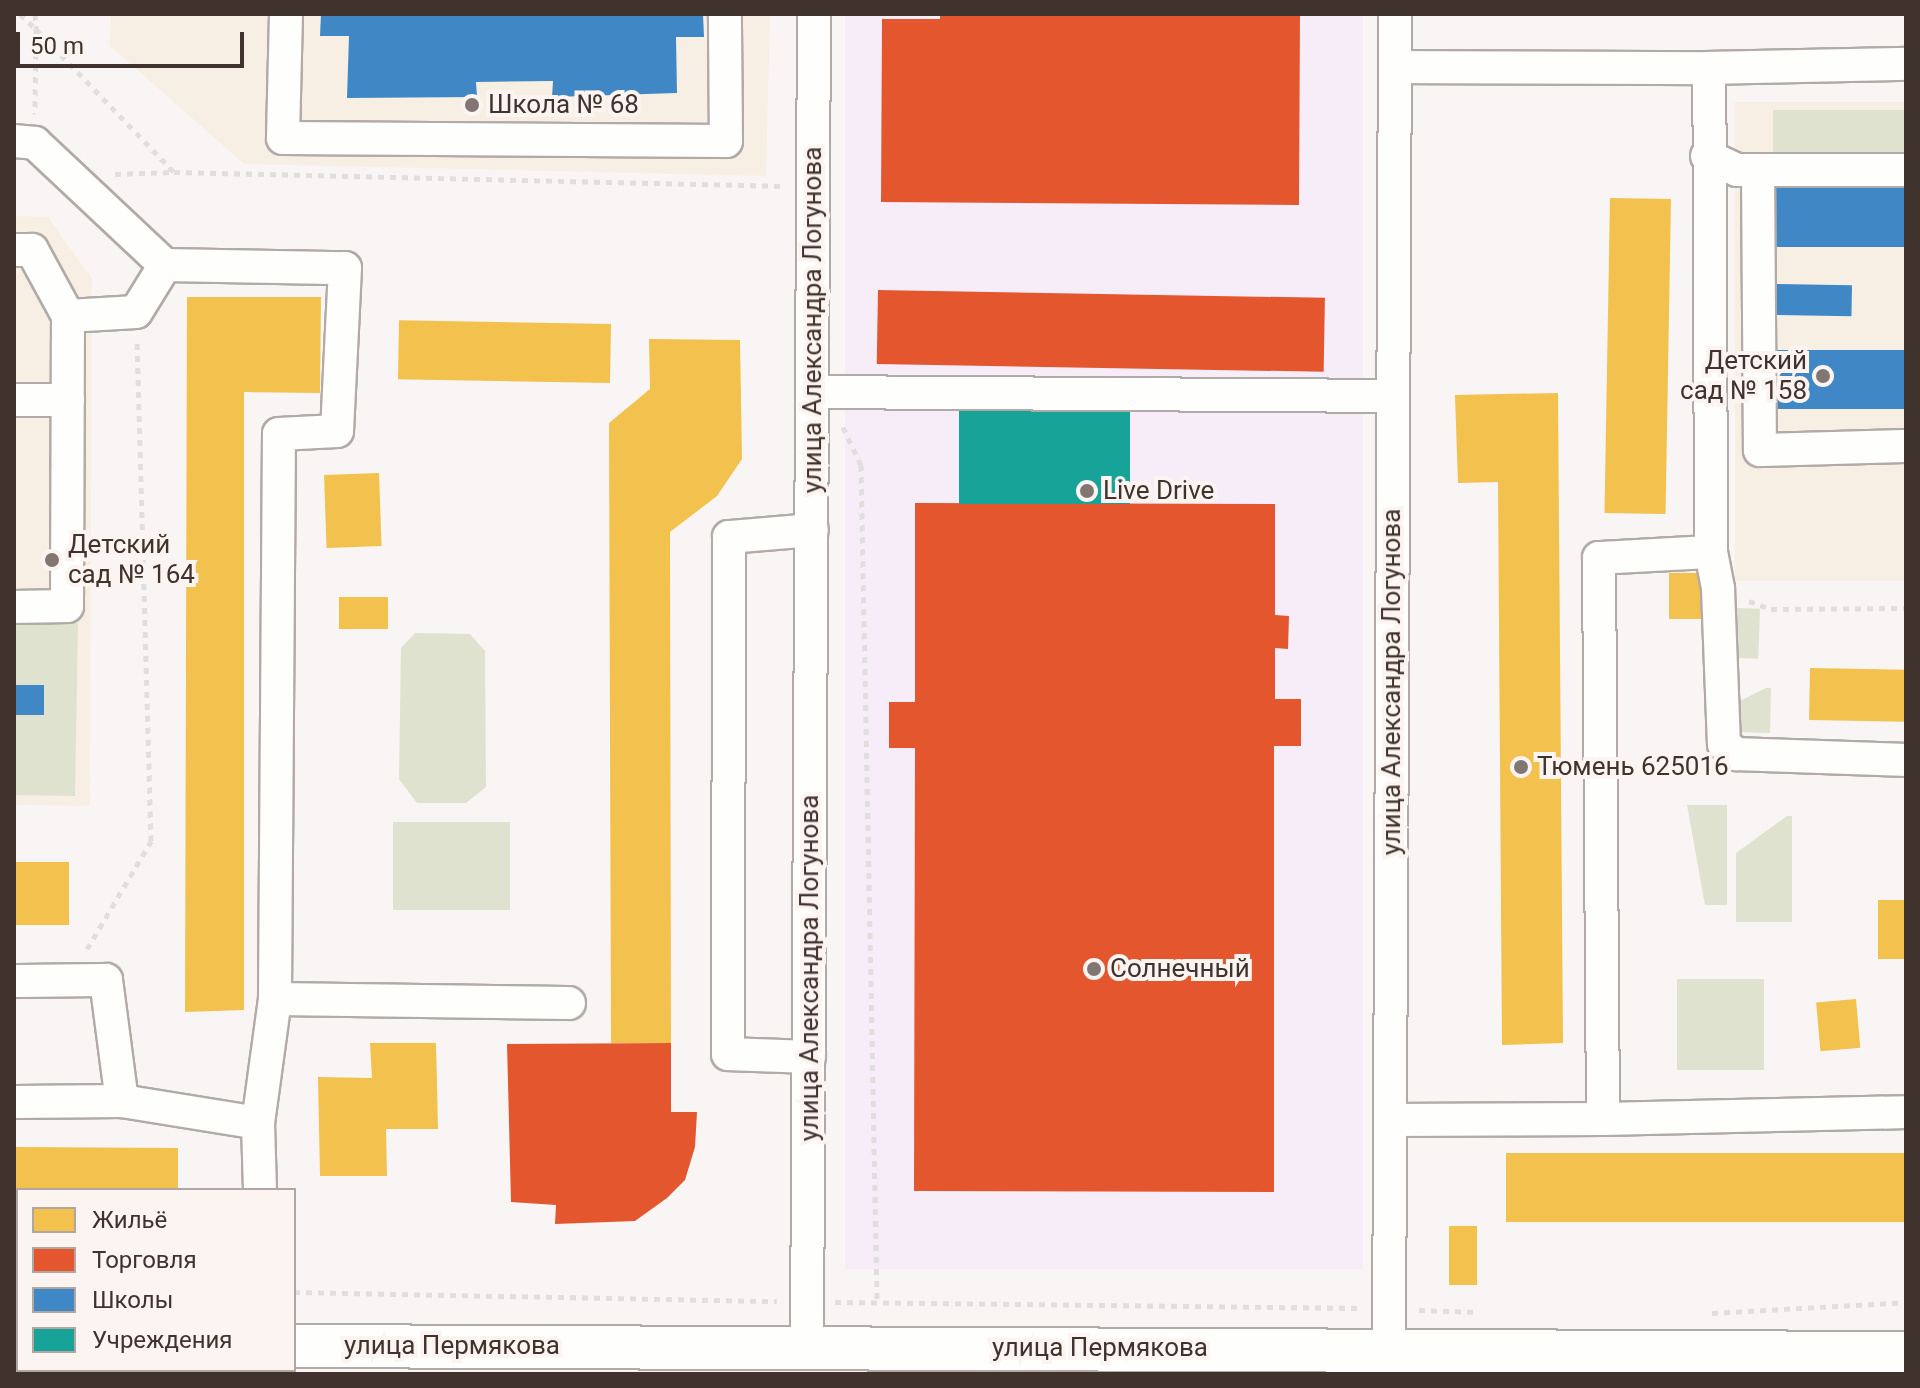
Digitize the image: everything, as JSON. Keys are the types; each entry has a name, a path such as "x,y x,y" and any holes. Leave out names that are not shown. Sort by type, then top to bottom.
{"main road":[{"name":"улица Пермякова","path":"296,1346 1906,1353"}],"street":[{"path":"286,14 283,138 726,141 725,14"},
{"name":"улица Александра Логунова","path":"807,1346 812,530 819,392 814,14"},
{"name":"улица Александра Логунова","path":"1389,1350 1395,14"},
{"path":"1395,67 1709,68 1906,64"},
{"path":"1709,68 1711,552 1718,589 1724,744 1736,754 1906,760"},
{"path":"25,142 165,265 345,268 337,431 279,434 275,999 258,1123 260,1188"},
{"path":"1707,156 1737,170 1906,170"},
{"path":"1758,170 1760,450 1906,446"},
{"path":"14,250 32,250 68,316 67,606 14,607"},
{"path":"68,316 136,312 165,265"},
{"path":"819,392 1393,396"},
{"path":"14,400 68,400"},
{"path":"809,1057 728,1054 729,537 812,530"},
{"path":"1603,1119 1599,558 1711,552"},
{"path":"14,981 106,980 122,1101"},
{"path":"275,999 569,1003"},
{"path":"14,1102 122,1101 258,1123"},
{"path":"1390,1120 1906,1112"}],"path":[{"path":"20,14 174,172 814,187"},
{"path":"25,142 35,14"},
{"path":"69,981 151,841 136,312"},
{"path":"819,392 861,465 877,1302"},
{"path":"1718,589 1771,609 1906,608"},
{"path":"296,1292 1494,1313"},
{"path":"1695,1314 1906,1302"}],"shaded area":[{"name":"Школа № 68","path":"111,14 770,14 766,176 244,164 110,46"},
{"path":"845,14 1363,14 1363,1269 845,1269"},
{"name":"Детский сад № 158","path":"1735,102 1906,102 1906,581 1735,581"},
{"name":"Детский сад № 164","path":"14,216 48,217 92,279 90,806 14,805"}],"green space":[{"path":"1773,110 1906,110 1906,161 1773,161"},
{"path":"1737,608 1760,609 1758,659 1735,658"},
{"path":"14,622 78,623 75,796 14,795"},
{"path":"415,633 470,634 485,651 486,787 466,803 417,803 399,779 401,648"},
{"path":"1771,688 1770,733 1739,732 1736,703"},
{"path":"1687,805 1727,805 1727,905 1705,905"},
{"path":"1787,816 1792,816 1792,922 1736,922 1736,853"},
{"path":"393,822 510,822 510,910 393,910"},
{"path":"1677,979 1764,979 1764,1070 1677,1070"}],"building: Жильё":[{"path":"1610,198 1671,199 1665,514 1605,513"},
{"path":"187,297 321,297 320,393 244,392 244,1010 185,1012"},
{"path":"399,320 611,324 610,383 398,379"},
{"path":"649,339 740,340 742,459 717,496 670,532 671,1043 611,1043 609,423 650,389"},
{"path":"1558,393 1563,1043 1502,1045 1498,482 1458,483 1455,395"},
{"path":"379,473 382,546 327,548 324,475"},
{"path":"1669,573 1701,573 1701,619 1669,619"},
{"path":"339,597 388,597 388,629 339,629"},
{"path":"1810,668 1906,670 1905,722 1809,720"},
{"path":"14,862 69,862 69,925 14,925"},
{"path":"1878,900 1906,900 1906,959 1878,959"},
{"path":"1856,999 1860,1048 1820,1051 1816,1002"},
{"path":"370,1043 436,1043 438,1129 386,1129 387,1176 320,1176 318,1077 372,1078"},
{"path":"14,1147 178,1148 178,1188 16,1188 14,1202"},
{"path":"1506,1153 1906,1153 1906,1222 1506,1222"},
{"path":"1449,1226 1477,1226 1477,1285 1449,1285"}],"building: Торговля":[{"path":"940,14 1300,14 1299,205 881,202 882,19 940,19"},
{"path":"878,290 1325,298 1324,372 877,364"},
{"name":"Солнечный","path":"915,503 1275,504 1275,615 1289,616 1288,649 1275,648 1275,699 1301,699 1301,746 1274,746 1274,1192 914,1191 915,748 889,748 889,702 915,702"},
{"path":"671,1043 671,1112 697,1112 695,1147 685,1180 667,1198 635,1221 555,1224 556,1205 511,1202 507,1044"}],"building: Школы":[{"path":"321,14 703,14 704,37 676,37 677,93 552,97 553,81 476,82 477,97 347,98 349,36 320,36"},
{"path":"1774,188 1906,188 1906,247 1774,247"},
{"path":"1777,284 1852,285 1851,316 1776,315"},
{"path":"1776,350 1906,350 1906,409 1776,409"},
{"path":"14,685 44,685 44,715 14,715"}],"building: Учреждения":[{"path":"959,407 1130,407 1130,504 959,504"}],"place":[{"name":"Школа № 68","path":"472,105"},
{"name":"Детский сад № 158","path":"1823,376"},
{"name":"Live Drive","path":"1087,491"},
{"name":"Детский сад № 164","path":"52,560"},
{"name":"Тюмень 625016","path":"1521,767"},
{"name":"Солнечный","path":"1094,969"}]}
